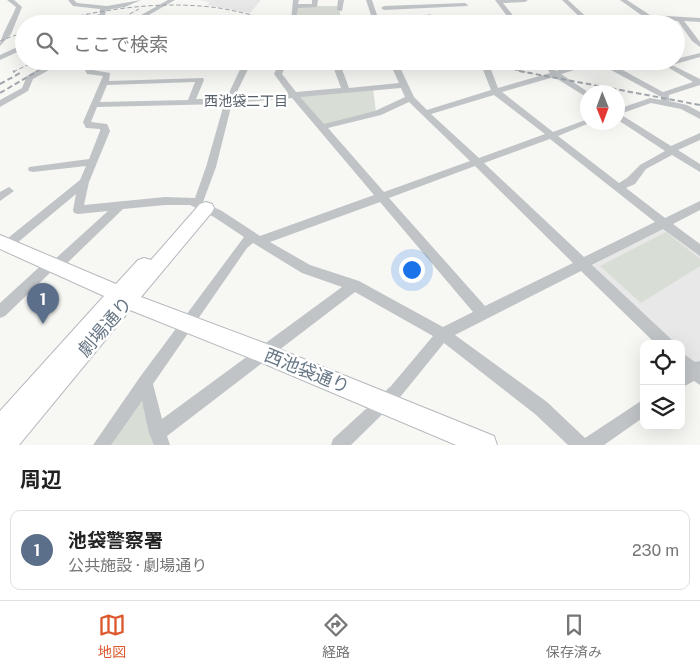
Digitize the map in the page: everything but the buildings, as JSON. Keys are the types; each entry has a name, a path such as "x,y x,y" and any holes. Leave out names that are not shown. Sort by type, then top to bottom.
{"street":[{"path":"10,0 19,7 16,15"},
{"path":"71,0 75,5 103,12 130,12"},
{"path":"94,15 128,6 138,0"},
{"path":"144,15 172,0"},
{"path":"296,3 315,6 315,0"},
{"path":"340,10 341,0"},
{"path":"369,0 373,15"},
{"path":"396,0 400,7"},
{"path":"428,0 432,6"},
{"path":"499,0 525,0"},
{"path":"499,0 510,15"},
{"path":"565,0 582,15"},
{"path":"624,0 644,15"},
{"path":"384,8 465,5"},
{"path":"15,17 8,34 0,45 15,47"},
{"path":"685,19 700,20"},
{"path":"685,26 694,40 700,45"},
{"path":"0,36 8,34"},
{"path":"0,58 15,51"},
{"path":"685,59 699,56"},
{"path":"0,104 25,88 30,78 44,70"},
{"path":"89,70 92,73 106,73 107,75 87,125 104,126 105,131 84,182 78,210 188,200 202,206 236,224 255,239 306,269 354,285 443,334 541,408 580,445"},
{"path":"202,206 203,194 229,101 245,70"},
{"path":"280,70 278,74 294,95 482,314"},
{"path":"338,70 346,90"},
{"path":"397,70 410,98 425,114 662,340"},
{"path":"487,70 496,92 700,251"},
{"path":"551,70 554,74 580,91"},
{"path":"425,114 568,70"},
{"path":"614,70 664,99 700,116"},
{"path":"625,109 650,100 664,99 700,82 677,70"},
{"path":"104,83 200,80 191,102"},
{"path":"94,105 229,101 404,85"},
{"path":"322,127 378,113 410,98"},
{"path":"625,120 700,169"},
{"path":"101,445 243,245 255,239 382,197 580,125"},
{"path":"618,188 631,181 643,167 671,150 700,136"},
{"path":"33,169 91,162"},
{"path":"3,244 84,182"},
{"path":"0,192 9,191 0,197"},
{"path":"339,445 396,391 443,334 700,205"},
{"path":"0,312 120,206"},
{"name":"劇場通り","path":"3,445 123,298 202,206"},
{"name":"西池袋通り","path":"3,244 105,287 123,298 264,353 485,445"},
{"path":"145,382 159,439 264,353 354,285"},
{"name":"劇場通り","path":"0,428 123,298"},
{"path":"685,362 698,373 685,379"},
{"path":"590,445 640,411"}],"shaded area":[{"path":"199,0 261,0 250,13 207,5 210,2"},
{"path":"296,6 340,6 340,15 294,15"},
{"path":"373,89 376,112 323,125 298,96"},
{"path":"665,226 700,255 700,362 694,366 685,358 685,340 666,340 590,267"},
{"path":"666,232 700,259 700,266 641,303 600,266"},
{"path":"140,401 146,406 155,445 110,445"}],"railway":[{"path":"84,15 131,7 175,5 219,8 253,15"},
{"path":"128,15 139,9"},
{"path":"0,41 15,35"},
{"path":"15,71 13,72 17,70"},
{"path":"515,70 526,72"},
{"path":"0,93 38,71"},
{"path":"519,71 700,105"},
{"path":"0,84 22,72"}],"place":[{"name":"池袋警察署","path":"43,324"}],"district":[{"name":"西池袋二丁目","path":"246,101"}]}
